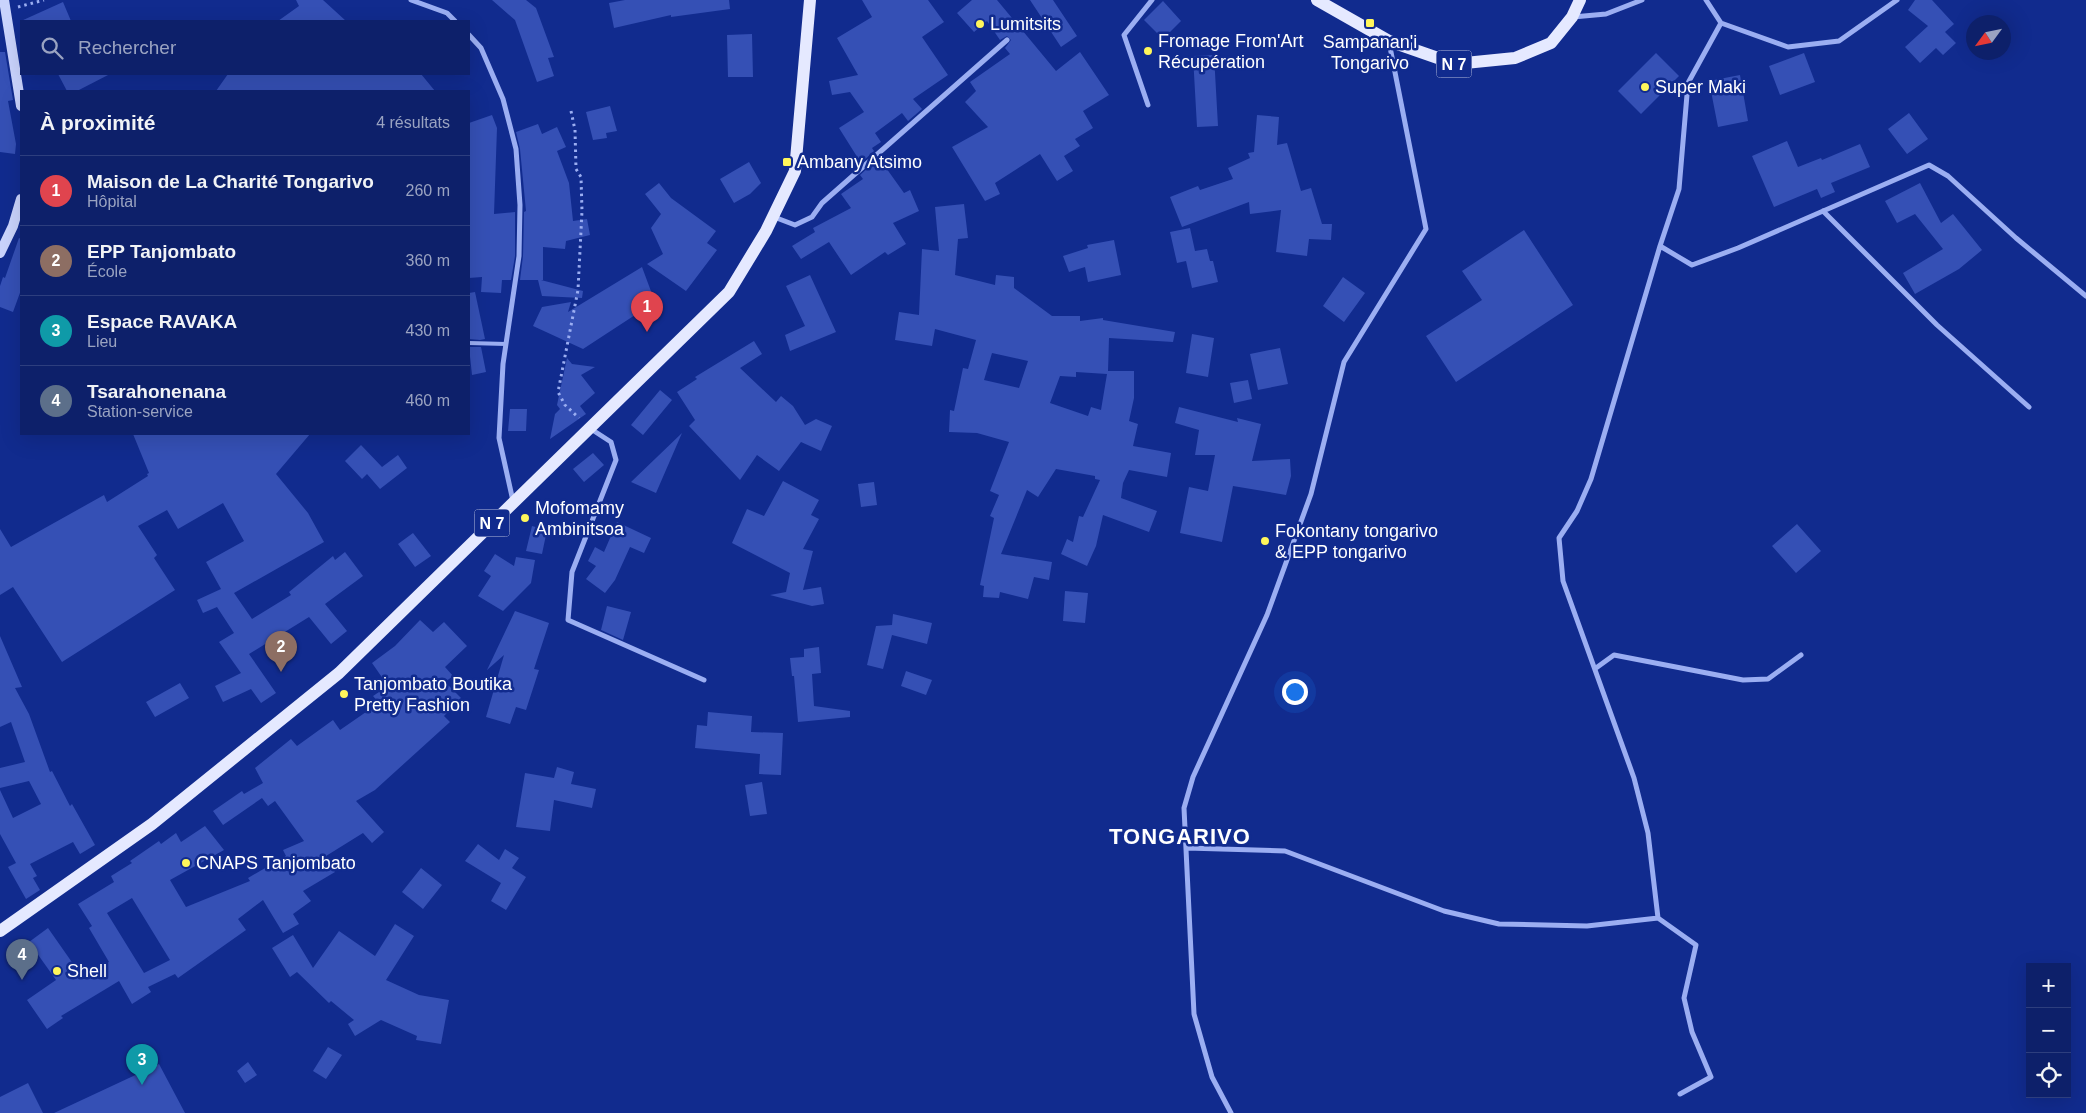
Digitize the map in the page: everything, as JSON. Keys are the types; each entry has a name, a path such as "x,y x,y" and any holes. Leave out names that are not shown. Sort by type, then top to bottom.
{"main road":[{"name":"N 7","path":"0,931 152,824 339,673 729,292 773,217 795,171 810,0"},
{"name":"N 7","path":"1317,0 1389,42 1455,64 1515,58 1551,43 1572,17 1580,0"}],"street":[{"path":"411,0 447,13 454,20"},
{"path":"1148,105 1124,35 1152,0"},
{"path":"1572,17 1606,14 1642,0"},
{"path":"1706,0 1721,24 1788,47 1839,41 1897,0"},
{"path":"5,5 20,100"},
{"path":"1658,918 1648,833 1634,778 1596,668 1563,581 1559,538 1577,510 1591,480 1660,246 1679,189 1688,83 1721,24"},
{"path":"470,36 481,48 503,99 516,149 520,205 519,256 506,344 499,438 514,502"},
{"path":"773,217 795,225 812,217 822,203 1007,40"},
{"path":"1231,1113 1212,1077 1194,1014 1184,808 1193,777 1267,615 1308,504 1344,362 1426,229 1389,42"},
{"path":"1660,246 1692,265 1738,248 1929,165 1948,176 2016,238 2086,296"},
{"path":"0,253 13,226 20,202"},
{"path":"1823,211 1937,325 2029,406"},
{"path":"590,428 611,442 616,460 572,572 568,620 704,680"},
{"path":"1596,668 1614,655 1743,680 1768,679 1801,655"},
{"path":"1187,848 1285,851 1444,911 1499,924 1588,926 1658,918 1696,945 1684,998 1692,1032 1711,1077 1680,1094"}],"lane":[{"path":"470,343 506,344"}],"path":[{"path":"5,5 44,0"},
{"path":"571,111 575,130 576,169 580,177 582,211 578,290 558,392 565,405 590,428"}],"building":[{"path":"296,0 323,0 345,20 279,20 299,6"},
{"path":"492,0 526,0 536,8 554,57 548,58 554,76 537,82 515,20"},
{"path":"625,0 729,0 730,9 671,17 671,15 614,28 609,3"},
{"path":"862,0 928,0 944,22 922,37 948,75 913,99 922,109 908,121 902,113 875,133 881,142 872,148 874,151 861,163 839,128 864,112 850,92 832,95 829,81 858,75 837,38 872,17"},
{"path":"972,0 997,0 1056,71 1080,52 1109,95 1083,111 1093,128 1075,139 1080,146 1064,156 1073,171 1057,181 1040,154 995,183 1000,194 985,201 952,147 988,127 965,102 976,91 970,82 1010,54 1005,48 1011,40 1007,36 1000,40 987,21 974,32 957,13"},
{"path":"1030,0 1053,0 1077,36 1061,47"},
{"path":"1915,0 1932,0 1954,24 1945,32 1956,43 1943,55 1936,48 1920,63 1905,47 1928,26 1908,10"},
{"path":"1163,1 1181,21 1163,39 1144,20"},
{"path":"63,2 71,20 23,20"},
{"path":"752,34 753,77 728,77 727,35"},
{"path":"0,52 5,52 13,100 8,101 16,144 15,154 0,152"},
{"path":"1656,53 1679,76 1641,114 1618,91"},
{"path":"1804,53 1815,82 1780,95 1769,66"},
{"path":"1214,55 1218,126 1197,127 1193,56"},
{"path":"59,75 108,75 79,90 66,90"},
{"path":"227,75 422,75 434,90 217,90"},
{"path":"1740,75 1748,121 1718,127 1709,81"},
{"path":"610,106 617,131 606,133 607,138 593,140 586,112"},
{"path":"1909,113 1928,139 1907,154 1888,129"},
{"path":"492,115 497,128 494,214 515,212 515,256 511,280 502,280 501,293 481,292 482,277 470,278 470,123"},
{"path":"1257,115 1279,117 1277,145 1287,143 1301,191 1311,188 1322,224 1332,224 1331,240 1309,239 1307,256 1276,252 1281,210 1250,214 1249,202 1182,227 1170,197 1198,186 1200,190 1233,179 1228,168 1250,158 1248,153 1254,152"},
{"path":"538,124 542,134 557,127 566,147 557,151 569,183 573,221 587,219 590,235 566,241 565,249 543,247 543,280 541,280 583,291 582,298 542,296 538,280 520,280 523,256 524,212 526,211 520,149 516,132"},
{"path":"1787,141 1798,167 1821,158 1822,160 1860,144 1870,167 1831,183 1835,192 1821,198 1817,189 1774,207 1752,156"},
{"path":"879,158 904,193 910,190 919,211 893,223 906,244 888,255 885,252 851,275 829,242 801,259 792,246 815,232 813,228 851,208 841,194 863,179 860,175"},
{"path":"749,162 761,183 750,194 734,203 720,179"},
{"path":"659,183 671,198 716,231 707,243 717,250 686,291 647,264 663,254 651,228 661,214 645,194"},
{"path":"1920,183 1941,223 1953,214 1982,250 1959,269 1915,294 1903,273 1943,249 1915,214 1897,223 1885,201"},
{"path":"964,204 968,238 958,239 955,275 995,285 996,275 1014,277 1014,288 1052,316 1080,316 1080,321 1103,318 1103,320 1175,332 1173,342 1109,338 1108,371 1134,371 1134,398 1129,421 1138,424 1133,446 1171,453 1167,477 1129,470 1123,483 1121,498 1157,511 1149,532 1103,515 1096,546 1087,566 1061,554 1067,539 1073,542 1079,516 1083,517 1100,480 1095,479 1095,476 1056,469 1038,497 1027,490 1001,554 1052,562 1049,580 1034,577 1028,599 1000,592 999,598 983,597 984,586 980,585 994,518 990,516 999,495 990,491 1009,442 977,433 949,432 950,410 954,411 963,368 968,369 976,340 935,329 932,346 895,340 899,312 919,315 922,249 939,251 935,207","holes":["992,353 1028,361 1019,388 984,380","1076,372 1107,374 1101,410 1091,407 1088,416 1050,403 1060,376 1076,377"]},
{"path":"1190,228 1195,251 1207,249 1210,261 1213,261 1218,282 1192,288 1186,261 1177,263 1170,232"},
{"path":"1524,230 1573,305 1456,382 1426,336 1482,300 1462,271"},
{"path":"19,238 20,293 13,312 0,307 0,286 3,277 5,278"},
{"path":"1114,240 1121,275 1088,282 1085,267 1069,272 1063,256 1088,248 1087,245"},
{"path":"642,267 655,302 583,349 533,326 542,307 571,302 568,312"},
{"path":"810,275 836,332 790,351 785,335 805,326 786,286"},
{"path":"1343,277 1365,293 1344,322 1323,306"},
{"path":"475,292 485,339 470,339 470,293"},
{"path":"1192,334 1214,338 1208,377 1186,373"},
{"path":"754,341 762,354 740,368 776,402 781,396 793,406 805,425 816,419 832,426 821,451 801,442 779,471 757,455 740,480 689,426 695,420 677,392 697,379 695,377"},
{"path":"470,347 481,347 486,372 472,375"},
{"path":"1280,348 1288,384 1258,390 1250,354"},
{"path":"567,358 572,364 595,367 581,375 595,393 580,406 586,414 550,439 555,414 560,409 557,405"},
{"path":"1248,380 1252,399 1234,403 1230,383"},
{"path":"660,390 672,400 643,435 631,425"},
{"path":"1179,407 1238,422 1237,418 1261,424 1252,461 1290,459 1291,476 1286,495 1233,486 1222,542 1180,533 1189,487 1208,491 1215,455 1195,455 1199,430 1175,423"},
{"path":"510,409 527,409 526,431 508,431"},
{"path":"682,433 656,493 631,482"},
{"path":"133,435 309,435 276,474 308,513 324,542 234,593 252,619 291,595 289,592 333,556 335,560 345,552 363,576 325,604 347,631 331,644 309,617 249,654 276,693 261,703 251,689 223,702 215,686 241,673 219,642 234,633 217,607 203,613 197,600 221,589 206,562 244,541 223,503 178,529 167,510 138,526 157,555 154,558 175,590 62,662 13,587 0,595 0,529 11,547 104,495 107,502 148,476 147,474 149,473"},
{"path":"361,445 382,467 398,455 407,468 380,489 367,474 362,479 345,461"},
{"path":"593,453 604,465 584,482 573,469"},
{"path":"783,481 819,500 811,515 819,519 803,549 813,551 803,590 821,587 824,604 812,606 770,595 786,592 790,573 732,543 747,509 764,516"},
{"path":"874,482 877,505 861,507 858,484"},
{"path":"617,522 651,538 644,553 630,547 615,580 605,593 586,579 596,566 588,561 595,547 604,552"},
{"path":"1797,524 1821,551 1796,573 1772,546"},
{"path":"532,526 547,530 542,554 526,551"},
{"path":"413,533 431,556 415,567 398,544"},
{"path":"495,554 514,566 516,557 535,560 531,583 503,611 478,596 491,576 484,571"},
{"path":"1065,591 1088,593 1085,623 1063,621"},
{"path":"607,606 631,612 623,640 601,630"},
{"path":"515,611 549,623 534,669 539,670 526,710 516,707 510,724 486,717 504,655 487,670"},
{"path":"893,614 932,623 927,644 892,635 883,669 867,665 876,626 892,625"},
{"path":"420,620 433,632 444,622 467,646 445,667 453,676 445,682 461,698 444,716 450,722 375,790 356,801 384,832 372,843 363,833 326,856 335,872 303,891 311,901 293,914 299,924 283,933 263,900 238,919 246,930 178,978 175,974 148,987 151,992 132,1004 119,981 61,1016 63,1018 47,1029 27,1000 56,980 29,942 48,928 83,978 109,962 89,928 92,926 78,904 114,882 111,876 132,863 130,861 159,841 161,844 176,833 181,842 205,826 224,850 170,880 186,907 250,881 248,878 286,856 283,850 304,841 275,801 268,806 262,798 223,825 213,811 242,791 244,794 263,783 255,768 291,739 297,746 333,720 340,730 379,703 373,696 388,686 372,663 395,646","holes":["132,898 170,960 144,973 107,913"]},
{"path":"0,636 22,687 15,688 29,714 50,772 52,771 70,806 72,804 95,845 80,854 73,842 30,864 37,876 33,878 40,890 26,899 8,867 16,863 0,834 0,790 13,818 41,804 29,781 0,788 0,768 25,762 11,722 0,727"},
{"path":"819,647 821,673 812,674 814,706 850,711 850,717 798,722 794,676 792,676 790,658 804,657 804,649"},
{"path":"906,671 932,680 926,695 901,686"},
{"path":"180,683 189,698 155,717 146,702"},
{"path":"708,712 752,716 751,732 783,733 781,775 759,774 760,754 695,748 697,725 707,726"},
{"path":"557,767 574,772 571,784 596,789 592,808 554,800 550,831 516,827 525,773 554,778"},
{"path":"762,782 767,814 750,816 745,785"},
{"path":"478,844 499,860 505,849 519,858 512,868 526,877 506,910 491,901 501,883 465,861"},
{"path":"421,868 442,885 423,909 402,892"},
{"path":"395,924 414,936 386,980 419,995 449,1000 441,1044 416,1040 417,1036 381,1020 355,1036 348,1024 354,1020 331,1001 329,1003 297,972 290,977 272,948 293,935 313,968 339,931 375,956"},
{"path":"328,1047 342,1055 326,1079 313,1071"},
{"path":"248,1062 257,1075 245,1083 237,1071"},
{"path":"159,1064 185,1113 54,1113"},
{"path":"28,1083 43,1113 0,1113 0,1097"}],"place":[{"name":"Sampanan'i Tongarivo","path":"1370,23"},
{"name":"Lumitsits","path":"980,24"},
{"name":"Fromage From'Art Récupération","path":"1148,51"},
{"name":"Super Maki","path":"1645,87"},
{"name":"Ambany Atsimo","path":"787,162"},
{"name":"Maison de La Charité Tongarivo","path":"647,332"},
{"name":"Mofomamy Ambinitsoa","path":"525,518"},
{"name":"Fokontany tongarivo & EPP tongarivo","path":"1265,541"},
{"name":"EPP Tanjombato","path":"281,672"},
{"name":"Tanjombato Boutika Pretty Fashion","path":"344,694"},
{"name":"CNAPS Tanjombato","path":"186,863"},
{"name":"Shell","path":"57,971"},
{"name":"Tsarahonenana","path":"22,980"},
{"name":"Espace RAVAKA","path":"142,1085"}],"district":[{"name":"TONGARIVO","path":"1180,836"}]}
